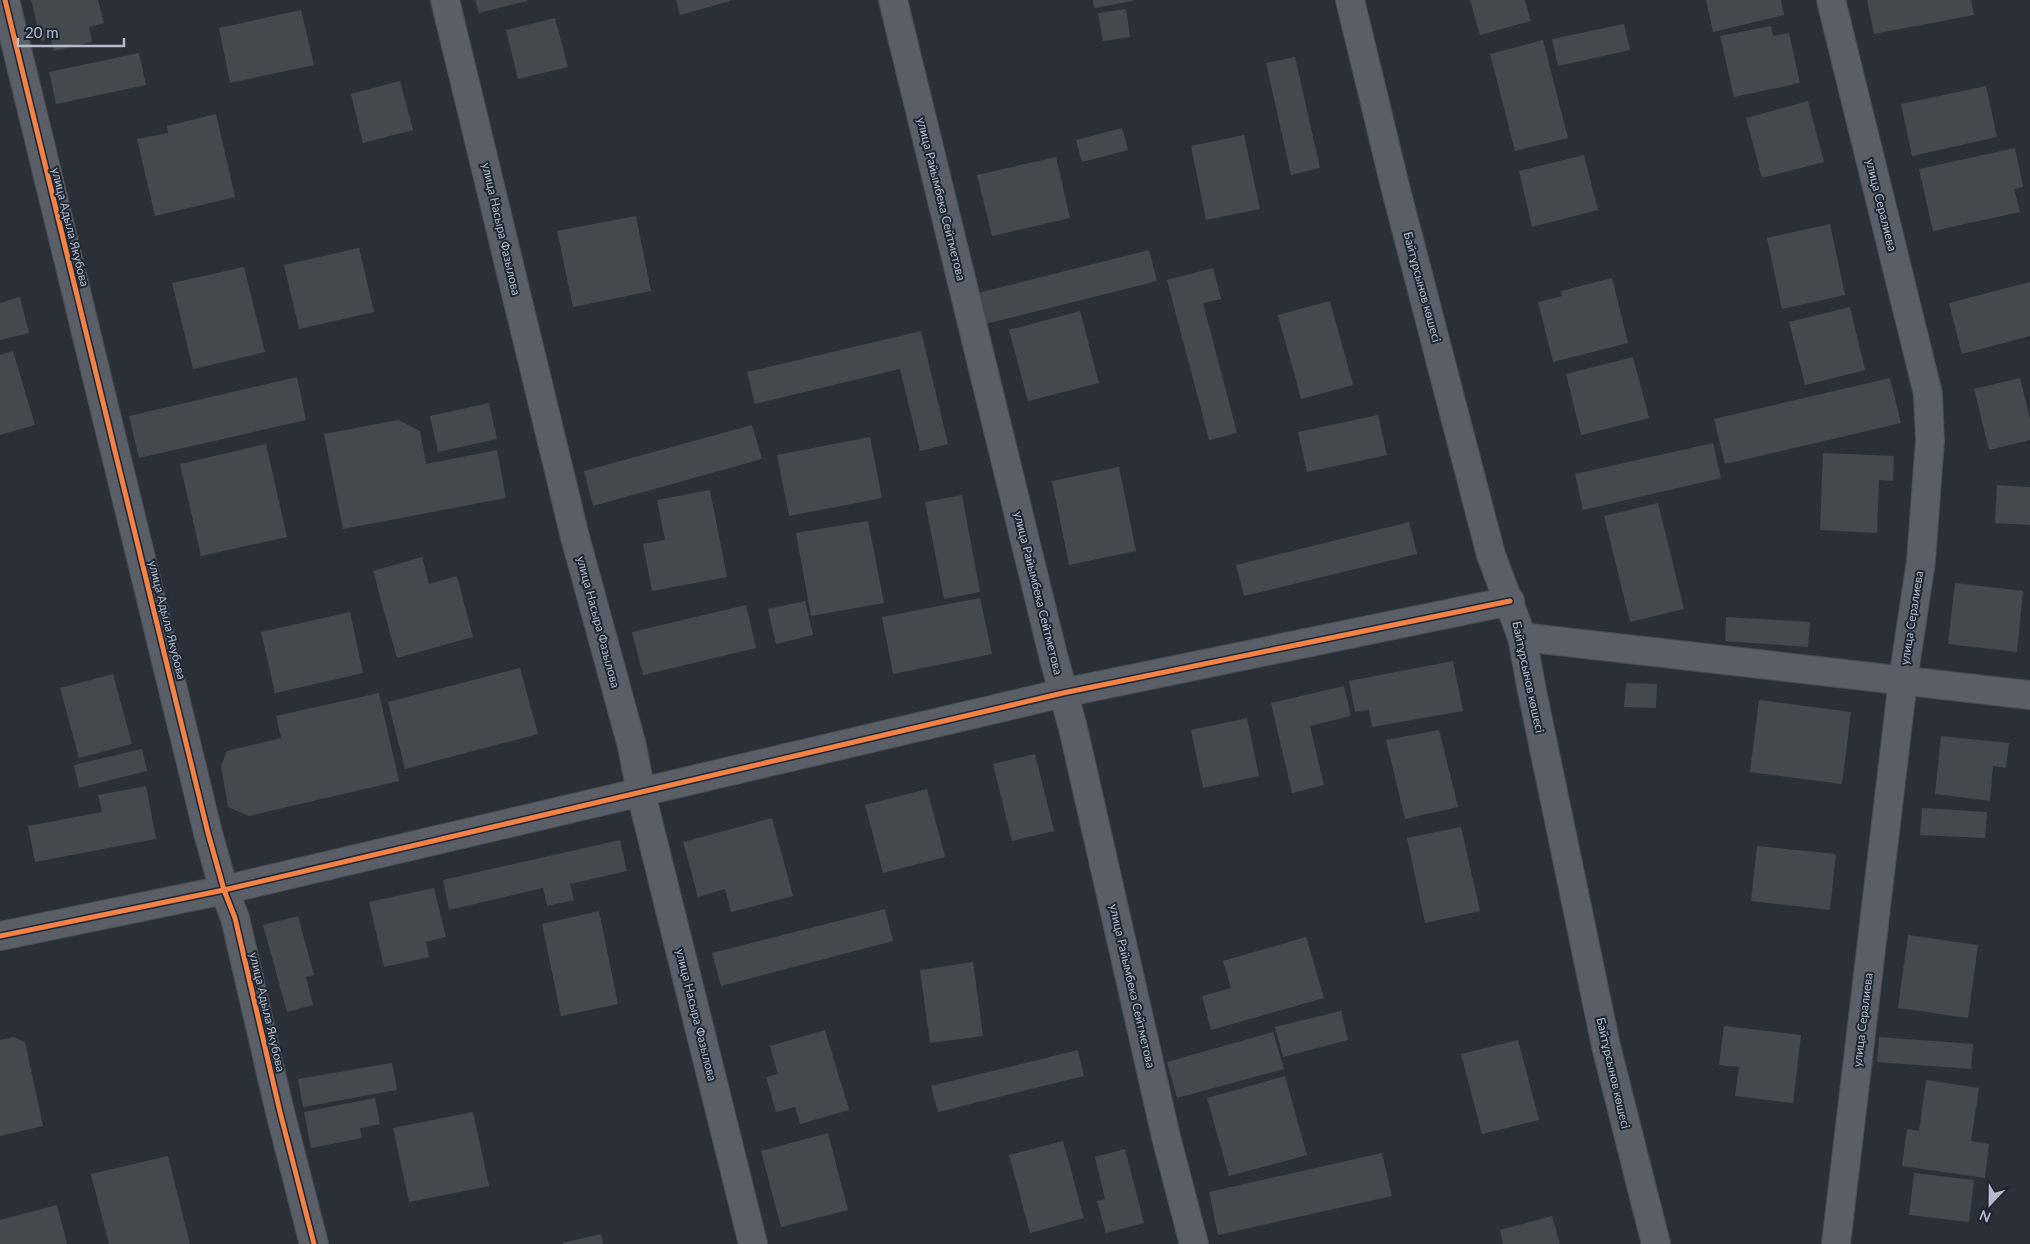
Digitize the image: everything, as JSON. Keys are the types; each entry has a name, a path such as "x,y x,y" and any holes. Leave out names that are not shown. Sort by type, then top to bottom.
{"street":[{"name":"улица Адыла Якубова","path":"5,0 224,890 235,918 280,1112 314,1244"},
{"name":"улица Насыра Фазылова","path":"445,0 575,538 632,746 641,793 753,1244"},
{"name":"улица Райымбека Сейтметова","path":"893,0 1050,646 1080,757 1166,1137 1194,1244"},
{"name":"Байтұрсынов көшесі","path":"1350,0 1396,190 1491,555 1510,601 1522,637 1606,1046 1656,1244"},
{"name":"улица Сералиева","path":"1831,0 1928,394 1930,440 1921,561 1903,680 1836,1244"},
{"path":"0,936 224,890 1064,693 1510,601"},
{"path":"1522,637 2030,695"}],"building":[{"path":"31,0 98,0 104,23 89,27 92,42 54,51 51,39 41,41"},
{"path":"475,0 527,0 527,1 479,13"},
{"path":"676,0 730,0 730,1 680,15"},
{"path":"1093,0 1133,0 1133,1 1094,8"},
{"path":"1470,0 1525,0 1531,21 1480,35"},
{"path":"1706,0 1781,0 1784,15 1713,32"},
{"path":"1867,0 1971,0 1974,15 1874,34"},
{"path":"1126,9 1130,37 1103,41 1098,13"},
{"path":"301,10 314,65 230,83 219,28"},
{"path":"555,18 568,67 518,79 506,30"},
{"path":"1624,24 1630,50 1558,66 1552,39"},
{"path":"1771,26 1773,36 1789,33 1800,83 1734,97 1720,36"},
{"path":"1543,40 1568,138 1515,151 1490,54"},
{"path":"139,53 146,85 56,104 49,72"},
{"path":"1295,57 1320,168 1291,175 1266,63"},
{"path":"400,81 413,130 363,143 351,94"},
{"path":"1986,86 1997,137 1912,156 1901,104"},
{"path":"1808,101 1824,162 1762,178 1746,118"},
{"path":"216,114 235,197 155,216 137,139 168,133 167,126"},
{"path":"1122,128 1128,150 1082,162 1076,140"},
{"path":"1244,135 1260,209 1206,220 1191,146"},
{"path":"2015,148 2023,187 2014,189 2020,212 1933,231 1919,169"},
{"path":"1584,155 1598,210 1532,227 1519,171"},
{"path":"1056,157 1070,218 992,236 977,175"},
{"path":"636,216 651,291 573,307 557,231"},
{"path":"1830,224 1845,295 1782,309 1767,238"},
{"path":"359,248 374,312 299,329 284,265"},
{"path":"1149,250 1157,281 985,324 978,293"},
{"path":"244,267 265,352 193,369 172,283"},
{"path":"1213,268 1221,299 1203,303 1237,433 1209,440 1167,280"},
{"path":"1612,278 1628,343 1553,362 1538,302 1562,296 1561,291"},
{"path":"2030,282 2030,336 1962,354 1949,303"},
{"path":"20,297 29,333 0,340 0,303"},
{"path":"1330,301 1353,385 1301,399 1278,315"},
{"path":"1850,307 1865,370 1805,385 1789,322"},
{"path":"1080,311 1099,383 1028,401 1009,330"},
{"path":"921,331 948,444 920,451 900,369 755,404 747,372"},
{"path":"13,351 35,425 0,435 0,355"},
{"path":"1633,357 1649,418 1581,435 1566,374"},
{"path":"297,377 306,420 139,458 129,416"},
{"path":"1890,378 1901,423 1725,464 1714,419"},
{"path":"2020,378 2030,419 2030,440 1989,450 1974,389"},
{"path":"489,403 497,439 438,452 430,416"},
{"path":"1378,415 1387,455 1307,472 1298,432"},
{"path":"398,420 420,431 426,464 497,450 506,498 343,529 324,434"},
{"path":"752,425 762,459 593,506 584,471"},
{"path":"870,437 882,498 789,516 777,455"},
{"path":"1713,443 1721,478 1583,510 1575,474"},
{"path":"266,444 287,537 201,556 180,464"},
{"path":"1823,453 1894,456 1893,481 1879,480 1877,533 1820,530"},
{"path":"1119,467 1136,551 1069,565 1052,481"},
{"path":"1997,485 2030,487 2030,525 1995,523"},
{"path":"710,490 727,577 652,591 643,544 665,540 657,500"},
{"path":"962,495 980,592 944,599 925,502"},
{"path":"1658,503 1684,609 1630,622 1604,516"},
{"path":"868,521 884,603 811,616 796,533"},
{"path":"1409,522 1417,554 1244,596 1236,565"},
{"path":"422,557 429,584 457,576 473,637 397,658 373,571"},
{"path":"1955,583 2023,591 2017,652 1948,644"},
{"path":"980,598 992,654 893,674 882,617"},
{"path":"805,601 813,635 776,644 768,609"},
{"path":"746,605 756,648 643,675 632,632"},
{"path":"350,612 363,673 275,693 261,632"},
{"path":"1726,617 1810,622 1808,647 1725,641"},
{"path":"1453,661 1463,711 1372,727 1369,710 1355,712 1349,681"},
{"path":"520,668 538,734 405,769 388,702"},
{"path":"113,674 132,744 79,758 60,688"},
{"path":"1626,683 1657,684 1656,708 1624,707"},
{"path":"1344,686 1351,716 1310,726 1324,785 1292,793 1271,703"},
{"path":"379,693 399,781 249,816 228,807 221,766 227,751 281,738 276,716"},
{"path":"1759,700 1851,712 1842,784 1750,772"},
{"path":"1247,718 1259,776 1203,788 1191,730"},
{"path":"1439,730 1458,807 1405,819 1386,740"},
{"path":"1941,736 2009,743 2006,768 1993,766 1990,801 1935,794"},
{"path":"142,749 147,771 79,788 74,765"},
{"path":"1035,754 1054,831 1012,841 993,764"},
{"path":"146,786 156,839 35,862 28,826 102,812 98,795"},
{"path":"927,789 945,857 883,873 865,805"},
{"path":"1922,808 1987,812 1985,838 1920,835"},
{"path":"772,818 793,896 731,912 725,889 698,897 683,842"},
{"path":"1461,827 1480,911 1425,923 1407,838"},
{"path":"620,840 627,871 570,884 574,900 547,906 543,888 449,910 443,880"},
{"path":"1757,846 1836,854 1830,910 1751,901"},
{"path":"434,888 446,937 426,942 429,957 384,967 369,902"},
{"path":"885,909 893,941 721,986 712,953"},
{"path":"599,911 618,1004 561,1016 542,924"},
{"path":"298,916 314,975 306,977 313,1005 287,1012 263,925"},
{"path":"1908,935 1978,945 1968,1018 1898,1008"},
{"path":"1306,937 1324,998 1211,1030 1202,996 1231,988 1223,961"},
{"path":"973,962 983,1036 930,1043 920,970"},
{"path":"1341,1011 1348,1040 1283,1057 1275,1027"},
{"path":"1724,1026 1801,1035 1793,1103 1735,1096 1739,1067 1719,1065"},
{"path":"825,1030 849,1110 800,1124 795,1107 776,1112 766,1077 778,1074 770,1046"},
{"path":"1273,1032 1284,1069 1177,1098 1167,1062"},
{"path":"14,1037 25,1042 43,1126 0,1136 0,1040"},
{"path":"1879,1037 1973,1044 1971,1069 1877,1062"},
{"path":"1518,1040 1539,1120 1482,1134 1461,1054"},
{"path":"1078,1050 1084,1076 938,1112 931,1086"},
{"path":"392,1063 397,1090 303,1107 298,1079"},
{"path":"1285,1076 1307,1155 1229,1176 1207,1098"},
{"path":"1926,1080 1979,1088 1971,1141 1989,1144 1985,1178 1902,1166 1907,1129 1919,1131"},
{"path":"375,1098 380,1124 360,1128 362,1138 311,1148 304,1112"},
{"path":"473,1112 489,1186 409,1202 393,1128"},
{"path":"828,1133 848,1210 781,1227 761,1151"},
{"path":"1063,1141 1084,1218 1030,1233 1009,1155"},
{"path":"1125,1149 1144,1223 1106,1233 1097,1201 1105,1199 1095,1157"},
{"path":"1382,1153 1392,1196 1218,1235 1209,1192"},
{"path":"168,1156 190,1244 109,1244 91,1174"},
{"path":"1914,1173 1974,1180 1969,1222 1909,1215"},
{"path":"57,1205 67,1244 0,1244 0,1220"},
{"path":"1552,1216 1560,1244 1503,1244 1500,1230"},
{"path":"601,1234 603,1244 562,1243"}],"cycle path":[{"path":"5,0 208,833 224,890 235,918 280,1112 314,1244"},
{"path":"0,936 224,890 1063,693 1510,601"}]}
